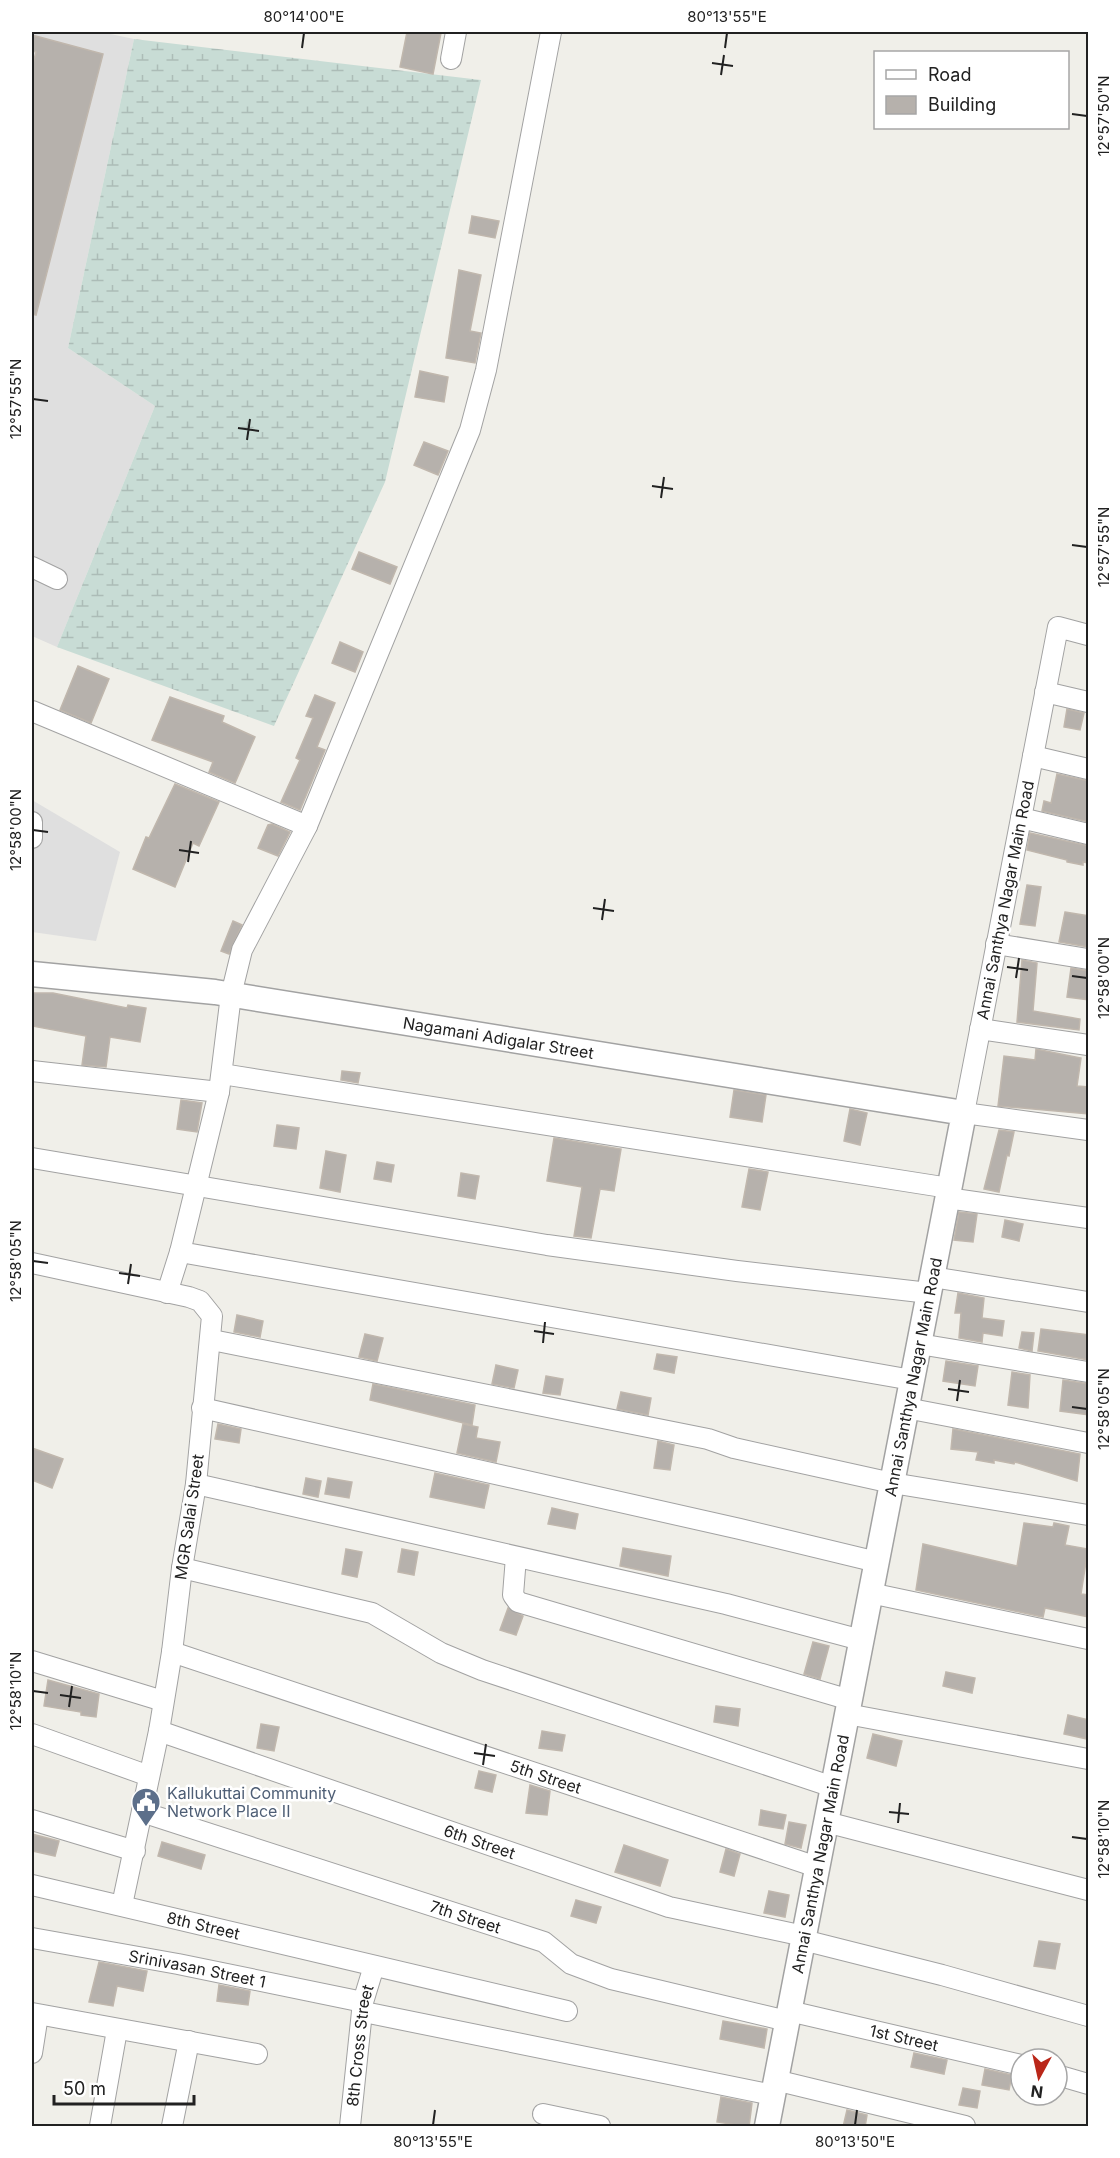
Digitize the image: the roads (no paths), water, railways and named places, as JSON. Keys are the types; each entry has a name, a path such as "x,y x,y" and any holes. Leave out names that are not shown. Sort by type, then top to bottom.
{"street":[{"path":"451,59 456,32"},
{"path":"167,1293 180,1252 220,1083 231,995 242,950 307,826 470,430 486,370 550,32"},
{"path":"32,567 57,579"},
{"name":"Annai Santhya Nagar Main Road","path":"767,2127 1058,627 1089,635"},
{"path":"1046,692 1089,702"},
{"path":"32,711 307,826"},
{"path":"1033,756 1089,769"},
{"path":"1021,818 1089,834"},
{"path":"32,822 32,838"},
{"path":"996,944 1089,959"},
{"name":"Nagamani Adigalar Street","path":"32,974 231,995 964,1113"},
{"path":"980,1029 1089,1045"},
{"path":"32,1071 220,1083 948,1193 1089,1218"},
{"path":"964,1113 1089,1130"},
{"path":"32,1158 547,1245 737,1271 930,1285 1089,1302"},
{"path":"180,1252 912,1380"},
{"name":"MGR Salai Street","path":"32,1263 189,1297 208,1309 212,1316 212,1340 202,1408 196,1484 182,1568 172,1652 159,1731 122,1905"},
{"path":"212,1340 708,1439 734,1448 892,1483 1089,1515"},
{"path":"919,1344 1089,1372"},
{"path":"202,1408 728,1526 877,1562"},
{"path":"906,1408 1089,1443"},
{"path":"196,1484 726,1604 861,1640"},
{"path":"516,1557 513,1595 518,1602 848,1707 1089,1759"},
{"path":"182,1568 372,1613 441,1653 482,1670 833,1787"},
{"path":"870,1593 1089,1639"},
{"name":"5th Street","path":"172,1652 817,1867"},
{"path":"32,1661 163,1701"},
{"name":"6th Street","path":"159,1731 669,1907 804,1938 1089,2016"},
{"path":"32,1734 149,1776"},
{"name":"7th Street","path":"142,1812 544,1942 571,1964 611,1979 788,2016"},
{"path":"32,1820 135,1851"},
{"path":"826,1822 1089,1890"},
{"name":"8th Street","path":"32,1886 122,1905 567,2011"},
{"name":"Srinivasan Street 1","path":"32,1938 178,1964 363,2007 774,2087 965,2127"},
{"name":"8th Cross Street","path":"350,2127 363,2007 374,1966"},
{"path":"32,2053 35,2014 257,2054"},
{"name":"1st Street","path":"788,2016 1009,2062"},
{"path":"100,2127 117,2030"},
{"path":"172,2127 189,2041"},
{"path":"1069,2078 1089,2084"},
{"path":"543,2114 600,2127"}],"place":[{"name":"Kallukuttai Community Network Place II","path":"146,1828"}]}
